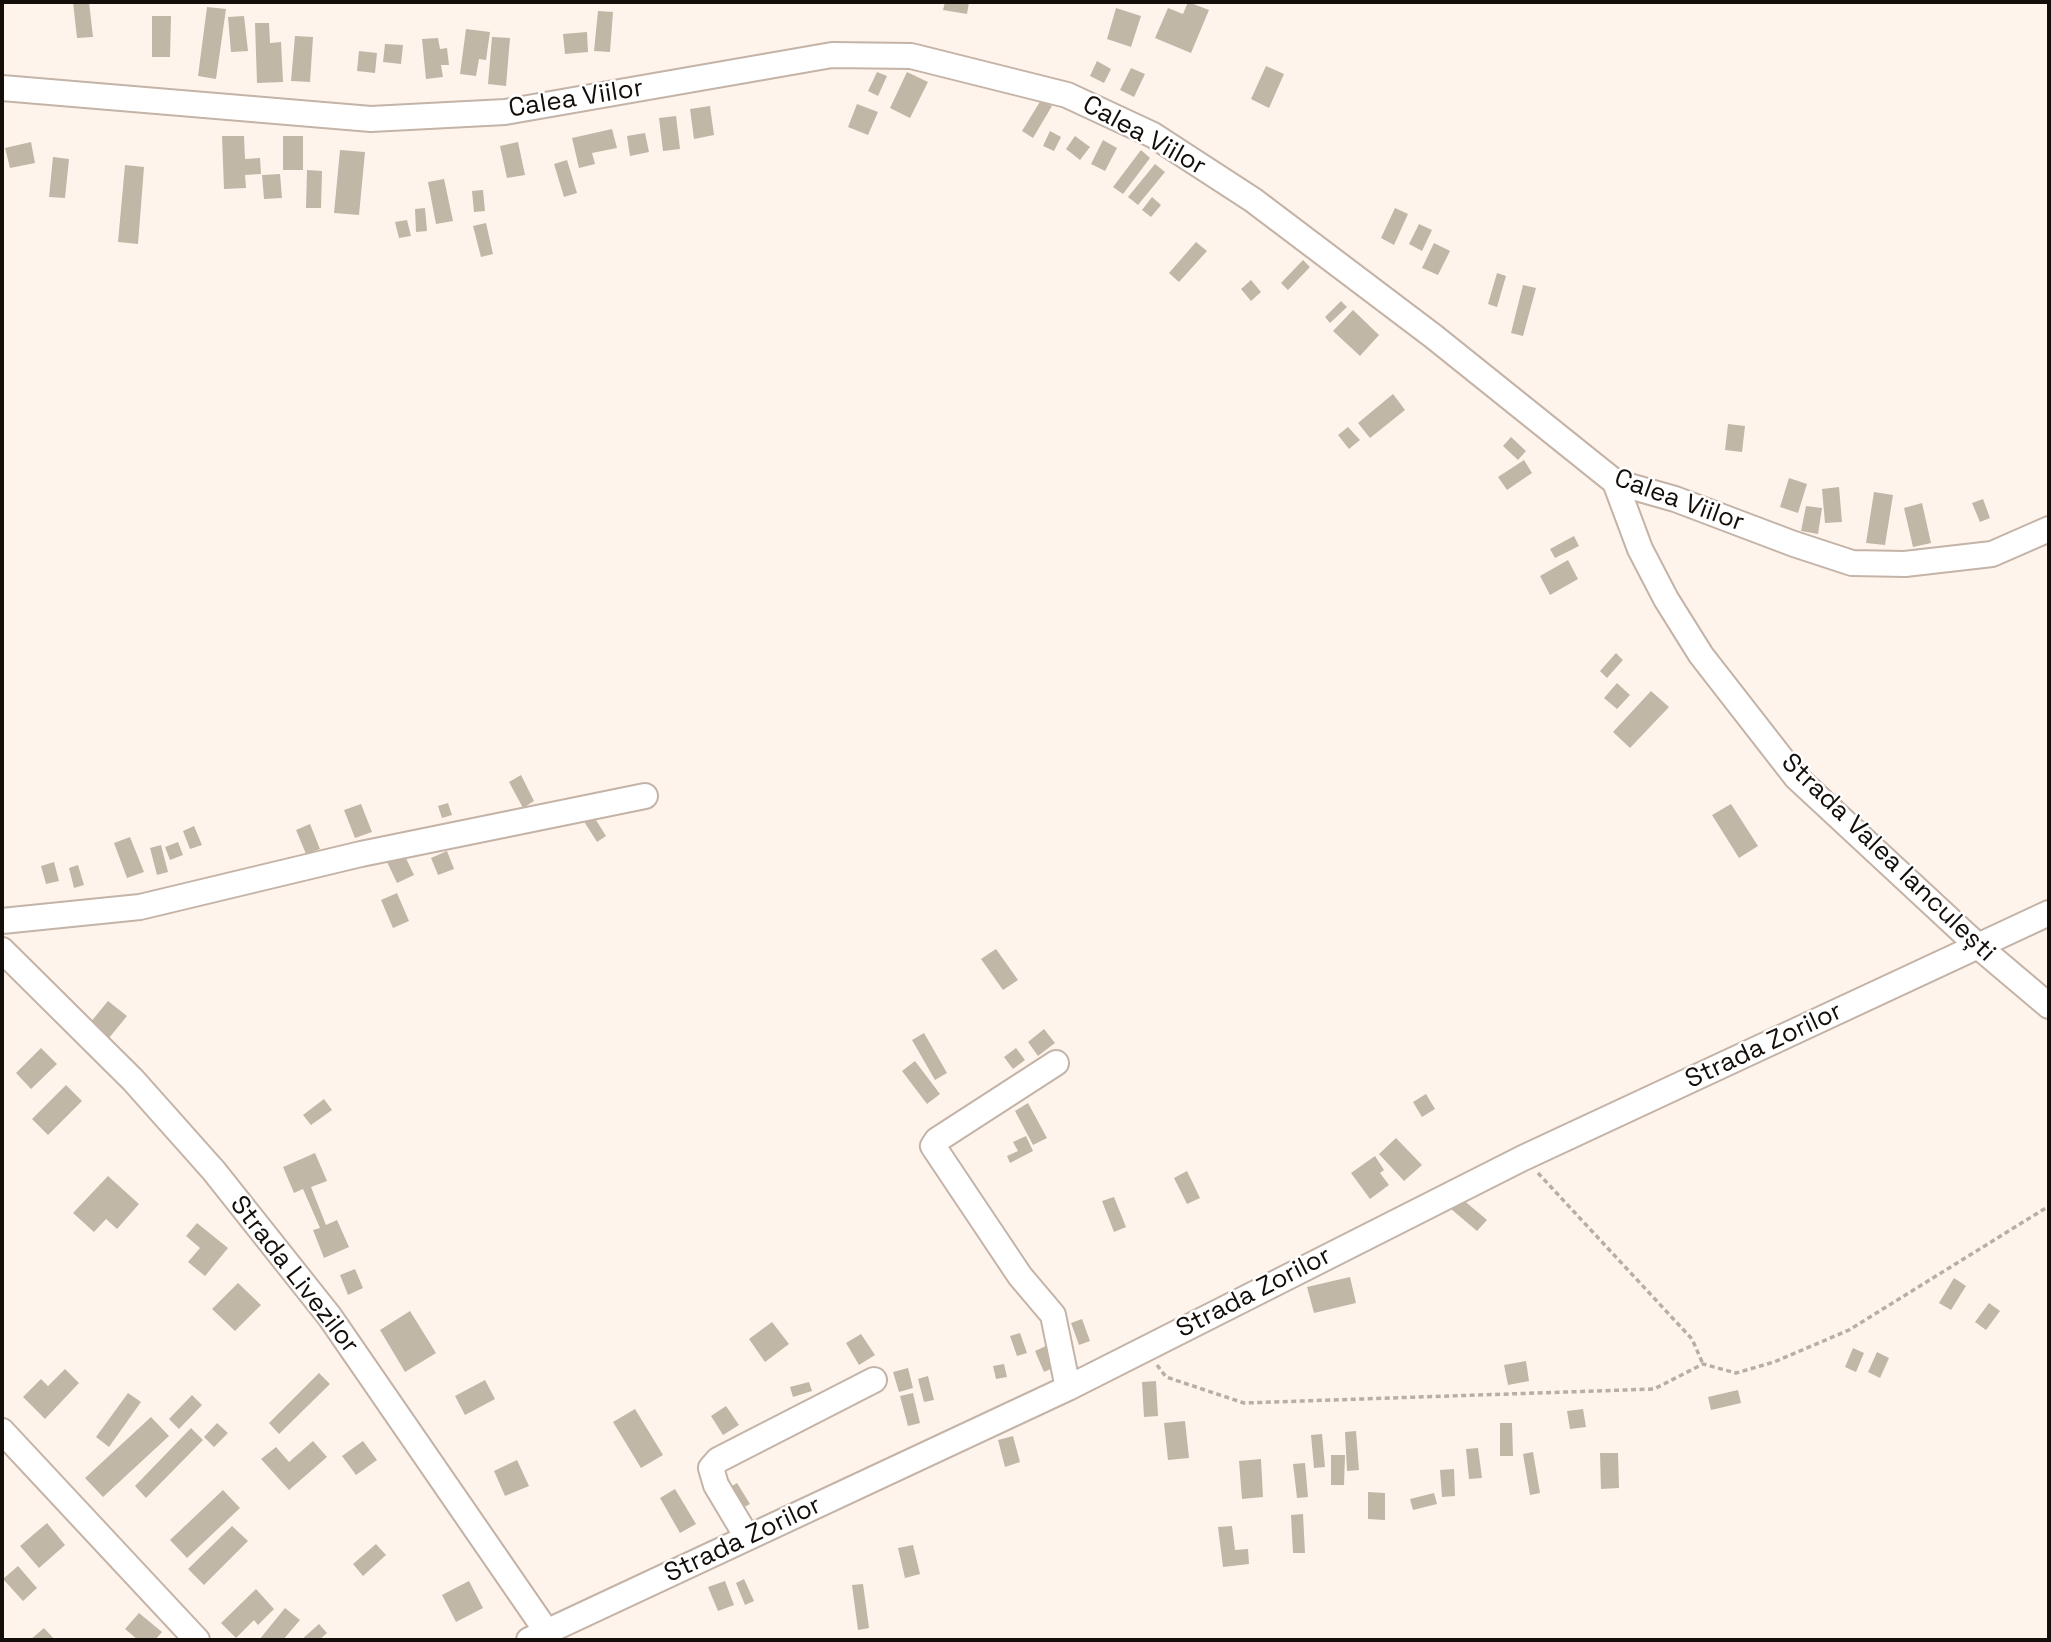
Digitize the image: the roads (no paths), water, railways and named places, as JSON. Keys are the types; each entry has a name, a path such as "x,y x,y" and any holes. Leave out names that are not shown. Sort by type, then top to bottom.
{"street":[{"name":"Calea Viilor","path":"2,88 371,119 505,112 832,55 911,55 1067,94 1153,135 1253,200 1433,337 1615,482 1675,499 1852,563 1905,564 1992,554 2049,529"},
{"name":"Strada Valea Ianculești","path":"1615,482 1640,548 1701,655 1796,777 1978,946 2049,1006"},
{"path":"2,921 140,907 361,854 645,796"},
{"name":"Strada Zorilor","path":"538,1636 1068,1388 1523,1158 2049,913"},
{"name":"Strada Livezilor","path":"2,950 133,1080 214,1171 330,1317 538,1636"},
{"path":"1056,1063 936,1140 933,1146 1020,1276 1053,1315 1068,1388"},
{"path":"747,1537 716,1485 711,1468 718,1461 874,1380"},
{"path":"2,1432 197,1640"}]}
